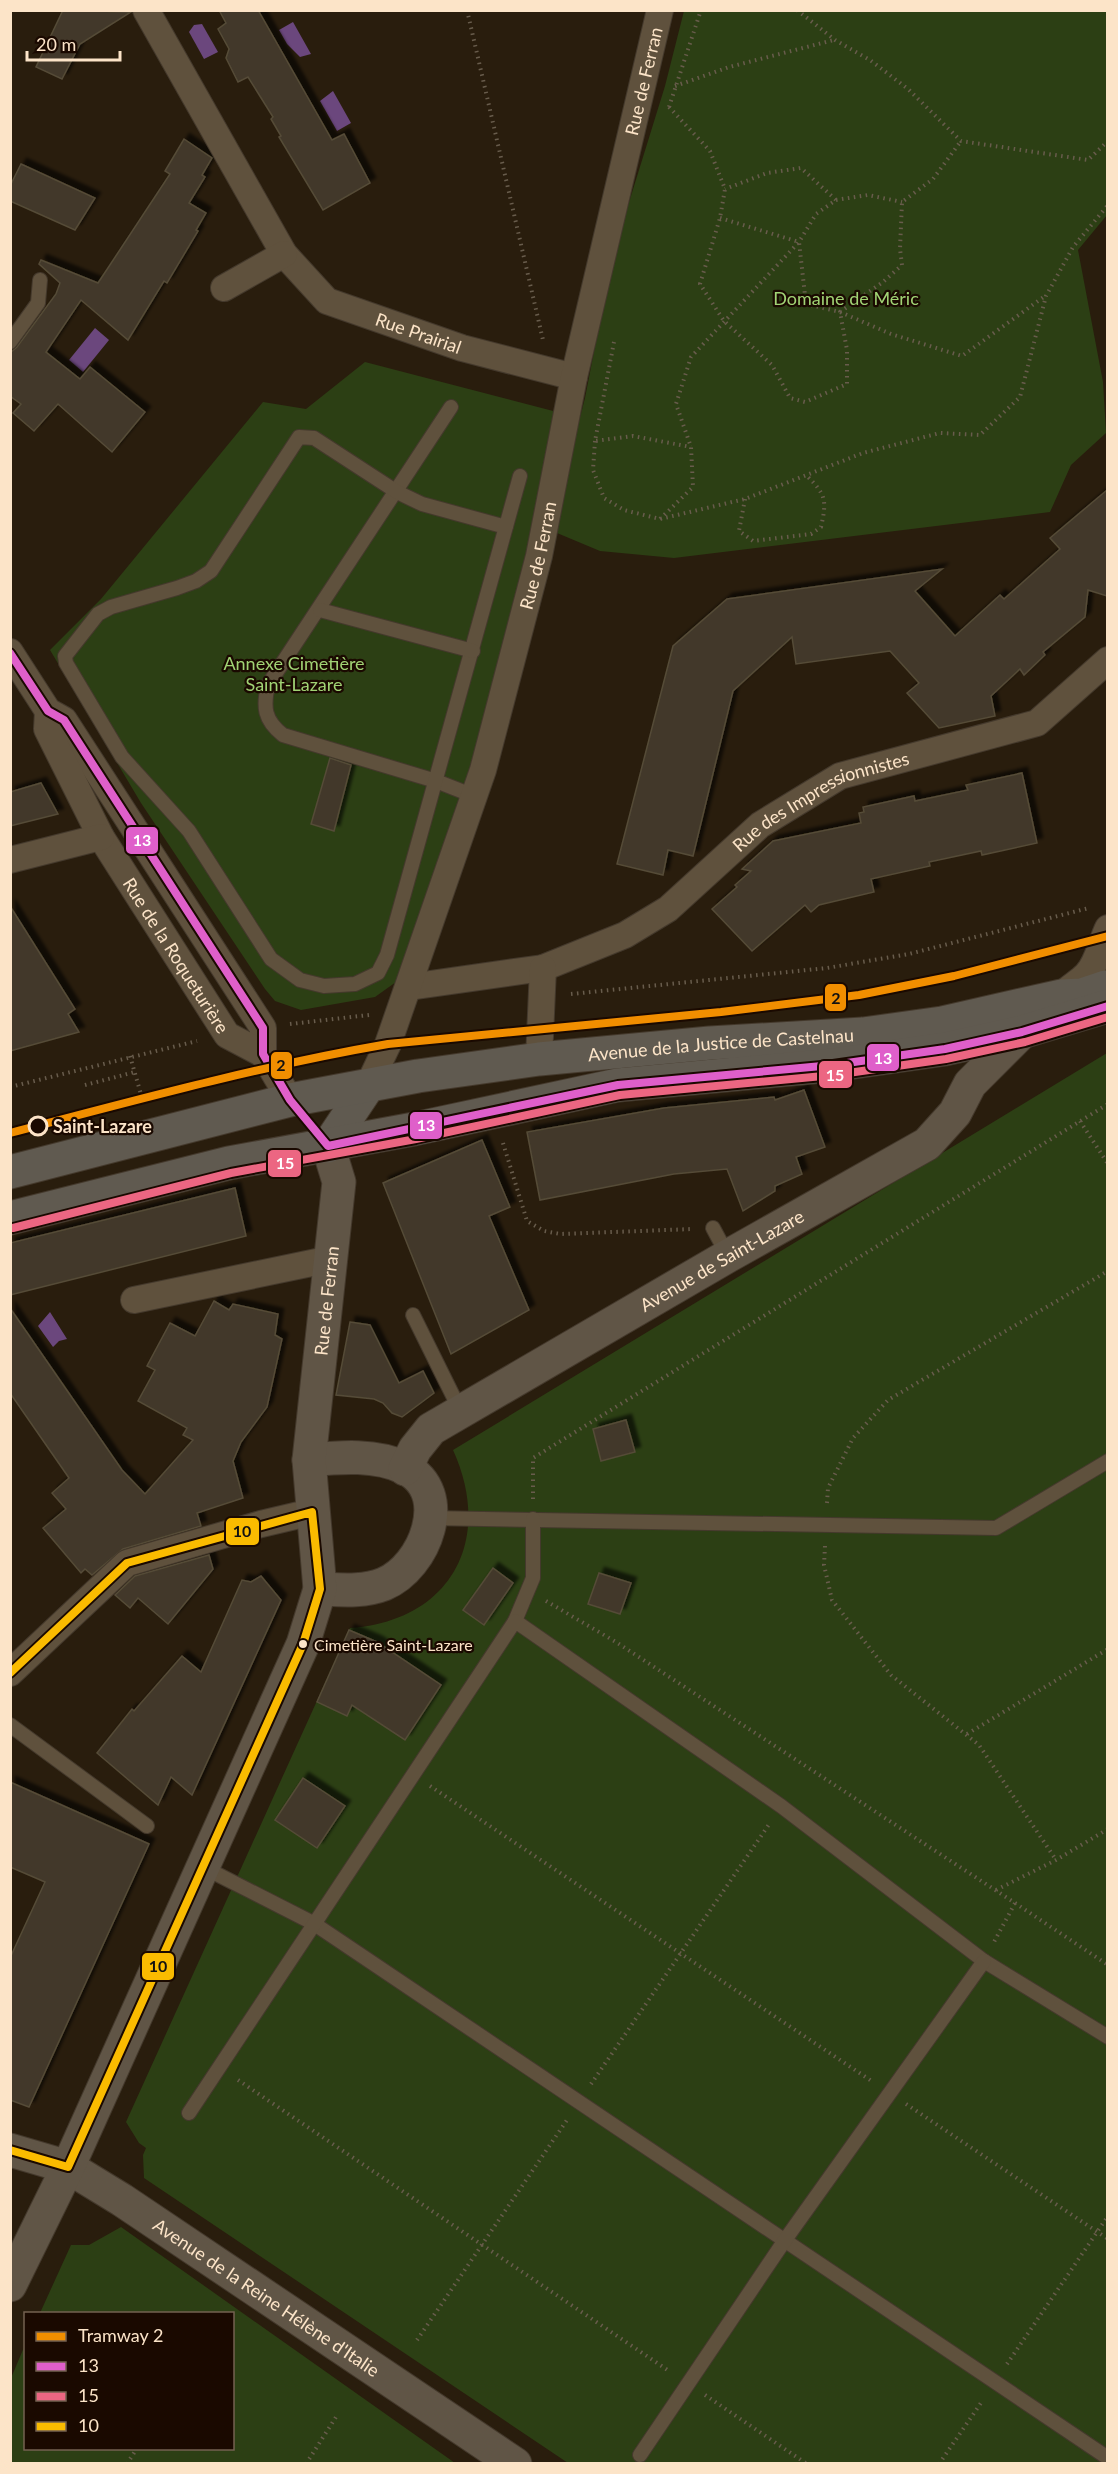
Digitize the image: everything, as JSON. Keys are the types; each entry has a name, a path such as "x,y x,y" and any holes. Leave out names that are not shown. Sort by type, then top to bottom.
{"main road":[{"name":"Avenue de la Justice de Castelnau","path":"10,1172 290,1100 368,1086 539,1059 710,1043 863,1034 942,1023 1061,996 1082,995 1107,987"},
{"name":"Avenue de la Justice de Castelnau","path":"10,1218 229,1163 328,1146 618,1085 833,1065 945,1049 1023,1032 1107,1006"},
{"path":"290,1100 328,1146 368,1086"}],"street":[{"name":"Rue Prairial","path":"146,10 284,255 327,301 462,348 574,377"},
{"name":"Rue de Ferran","path":"368,1086 388,1044 409,987 474,796 538,556 574,377 660,10"},
{"path":"224,288 284,255"},
{"name":"Rue de la Roqueturière","path":"10,652 48,711 64,720 263,1028 263,1054 290,1100"},
{"name":"Rue des Impressionnistes","path":"409,987 543,968 625,935 668,909 760,825 840,776 1037,723 1107,660"},
{"name":"Rue de la Roqueturière","path":"48,711 47,729 101,837 227,1035 263,1054"},
{"path":"10,860 101,837"},
{"path":"1061,996 1071,984 1087,974 1097,957 1102,917"},
{"path":"539,1059 544,997 543,968"},
{"name":"Avenue de Saint-Lazare","path":"405,1468 415,1449 431,1430 728,1256 927,1144 955,1113 970,1084 1023,1032"},
{"name":"Rue de Ferran","path":"309,1460 339,1182 328,1146"},
{"path":"134,1300 331,1259"},
{"path":"10,2285 68,2167 303,1644 320,1589 309,1460 366,1458 405,1468 420,1482 429,1501 430,1518 425,1544 408,1567 384,1583 356,1590 320,1589"},
{"path":"10,1673 127,1563 261,1524 312,1512"},
{"name":"Avenue de la Reine Hélène d'Italie","path":"10,2150 68,2167 122,2200 515,2463"}],"lane":[{"path":"10,342 38,303 40,280"},
{"path":"451,407 268,685 263,707 271,725 283,735 436,781 474,796"},
{"path":"506,527 422,504 397,492 314,438 299,437 211,571 196,581 98,614 65,657 66,663 123,758 189,831 272,959 300,980 324,986 355,984 378,973 387,956 473,651 520,476"},
{"path":"320,609 473,651"},
{"path":"713,1228 728,1256"},
{"path":"413,1315 461,1412"},
{"path":"430,1518 996,1528 1107,1461"},
{"path":"189,2113 515,1622 533,1578 533,1519"},
{"path":"515,1622 781,1806 984,1961 1107,2037"},
{"path":"10,1725 147,1826"},
{"path":"203,1867 313,1923 1107,2458"},
{"path":"640,2455 785,2240 984,1961"}],"path":[{"path":"467,10 543,339 547,370"},
{"path":"666,118 701,10"},
{"path":"797,10 835,40 870,60 908,89 962,141 1088,160 1107,141"},
{"path":"675,86 729,67 835,40"},
{"path":"669,107 710,151 725,189 720,218 700,284 724,321 772,364 790,398 806,402 847,384 847,350 840,312"},
{"path":"660,519 693,487 691,447 676,404 691,357 799,242 816,214 836,200 868,195 902,202 933,179 962,141"},
{"path":"725,189 767,173 801,168 836,200"},
{"path":"840,312 883,282 902,265 900,249 902,202"},
{"path":"615,338 595,441 593,470 604,498 624,510 660,519 745,499 863,453 940,433 980,435 1020,397 1046,296 1073,247 1107,205"},
{"path":"720,218 799,242"},
{"path":"799,242 806,304 840,312 891,334 962,356 1046,296"},
{"path":"595,441 633,436 691,447"},
{"path":"745,499 740,531 753,540 811,534 821,526 825,509 823,492 807,476"},
{"path":"544,997 826,968 1102,917"},
{"path":"130,1056 145,1108"},
{"path":"85,1085 135,1072"},
{"path":"533,1519 533,1458 1107,1104"},
{"path":"495,1110 527,1221 544,1231 560,1234 713,1228"},
{"path":"1080,1121 1107,1164"},
{"path":"528,1590 616,1642 1107,1965"},
{"path":"967,1734 1107,1649"},
{"path":"413,1774 1107,2239"},
{"path":"417,2340 781,1806"},
{"path":"996,1891 1056,1860 1107,1829"},
{"path":"984,1961 1014,1903"},
{"path":"219,2067 807,2463"},
{"path":"939,2463 1107,2216"},
{"path":"306,2463 336,2416"},
{"path":"127,2463 136,2450"}],"green space":[{"name":"Domaine de Méric","path":"684,11 1107,11 1107,215 1078,250 1103,382 1106,433 1071,465 1050,512 674,558 600,551 557,533 571,452 585,398 613,254 665,86"},
{"name":"Annexe Cimetière Saint-Lazare","path":"365,362 557,412 505,658 459,811 403,977 375,997 301,1010 275,1001 265,989 141,803 50,650 101,599 263,402 306,409"},
{"name":"Cimetière Saint-Lazare","path":"1107,1053 1107,2463 568,2463 144,2178 143,2155 146,2148 139,2143 126,2122 350,1628 385,1622 414,1610 438,1592 455,1570 465,1544 468,1515 464,1483 453,1450"},
{"path":"121,2227 455,2463 11,2463 11,2378 24,2347 24,2450 234,2450 234,2312 40,2312 71,2245 89,2245"}],"shaded area":[{"path":"293,22 311,54 300,57 287,44 279,30"},
{"path":"202,24 218,52 204,59 189,32 194,25"},
{"path":"333,91 351,123 337,131 320,101"},
{"path":"95,328 109,340 83,372 69,360"},
{"path":"50,1312 67,1339 59,1341 53,1347 38,1326"}],"building":[{"path":"63,10 131,12 80,44 62,79 36,67"},
{"path":"219,10 258,10 332,140 344,134 370,183 323,210 279,137 281,136 271,119 273,117 248,77 238,82 226,58 229,49 218,29 226,23"},
{"path":"184,139 212,158 202,175 205,177 189,203 206,213 167,283 164,281 128,340 81,300 46,352 80,379 90,367 145,412 112,452 58,404 34,431 13,413 21,404 10,396 10,353 17,347 56,294 60,283 39,264 41,260 98,283 170,174 165,171"},
{"path":"21,164 95,198 75,230 10,201 10,186"},
{"path":"1107,490 1107,596 1088,590 1085,617 1043,652 1045,655 1024,675 1020,669 991,696 995,716 939,728 907,693 919,683 890,651 796,664 792,637 733,691 693,856 668,850 663,875 617,864 673,646 727,599 942,569 915,591 955,636 1000,595 1004,599 1060,549 1050,538"},
{"path":"330,758 351,765 334,831 311,824"},
{"path":"1022,773 1037,843 982,855 981,851 929,862 930,866 871,879 874,892 819,905 811,912 805,905 752,951 712,909 751,871 742,869 773,841 861,823 859,813 864,812 863,807 914,796 915,801 968,790 966,785"},
{"path":"41,783 58,814 10,826 10,792"},
{"path":"10,906 75,1009 68,1014 79,1032 10,1051"},
{"path":"804,1090 825,1147 796,1157 802,1174 775,1186 775,1191 743,1211 727,1169 674,1174 540,1200 527,1132 664,1108 774,1097 775,1100"},
{"path":"482,1140 510,1207 489,1216 529,1310 451,1354 383,1183"},
{"path":"235,1188 246,1236 10,1295 10,1243"},
{"path":"214,1301 229,1310 233,1304 278,1314 275,1335 282,1339 267,1407 241,1442 233,1461 243,1498 197,1513 201,1526 123,1549 92,1575 85,1569 81,1573 43,1528 66,1509 52,1493 69,1478 10,1393 10,1308 122,1470 145,1494 193,1440 183,1435 187,1428 138,1401 155,1370 147,1366 170,1323 195,1336"},
{"path":"350,1322 370,1325 399,1383 423,1371 434,1393 402,1417 392,1413 383,1403 374,1399 336,1395"},
{"path":"626,1420 635,1452 601,1461 593,1429"},
{"path":"209,1555 213,1569 168,1624 138,1598 130,1608 115,1595 135,1576"},
{"path":"493,1568 513,1583 484,1625 463,1610"},
{"path":"599,1573 631,1583 620,1614 588,1604"},
{"path":"261,1576 281,1600 192,1795 171,1777 158,1805 97,1753 132,1709 134,1711 182,1656 201,1672 242,1580 251,1582"},
{"path":"349,1630 377,1642 441,1685 405,1740 352,1705 347,1716 317,1702"},
{"path":"303,1778 345,1806 317,1848 275,1820"},
{"path":"10,1782 149,1844 29,2107 10,2100 10,1958 45,1882 10,1867"}],"tram line":[{"name":"2","path":"10,1133 245,1073 388,1044 721,1012 859,995 954,976 1108,936"}],"transit line":[{"name":"13","path":"10,653 48,711 64,720 263,1028 263,1054 290,1100 328,1146 618,1085 833,1065 945,1049 1022,1032 1108,1006"},
{"name":"15","path":"13,1228 231,1173 416,1139 620,1095 834,1075 946,1059 1025,1042 1108,1017"},
{"name":"10","path":"10,1673 127,1563 312,1512 320,1589 303,1644 68,2167 10,2150"}],"place":[{"name":"Saint-Lazare","path":"38,1126"},
{"name":"Cimetière Saint-Lazare","path":"303,1644"}]}
